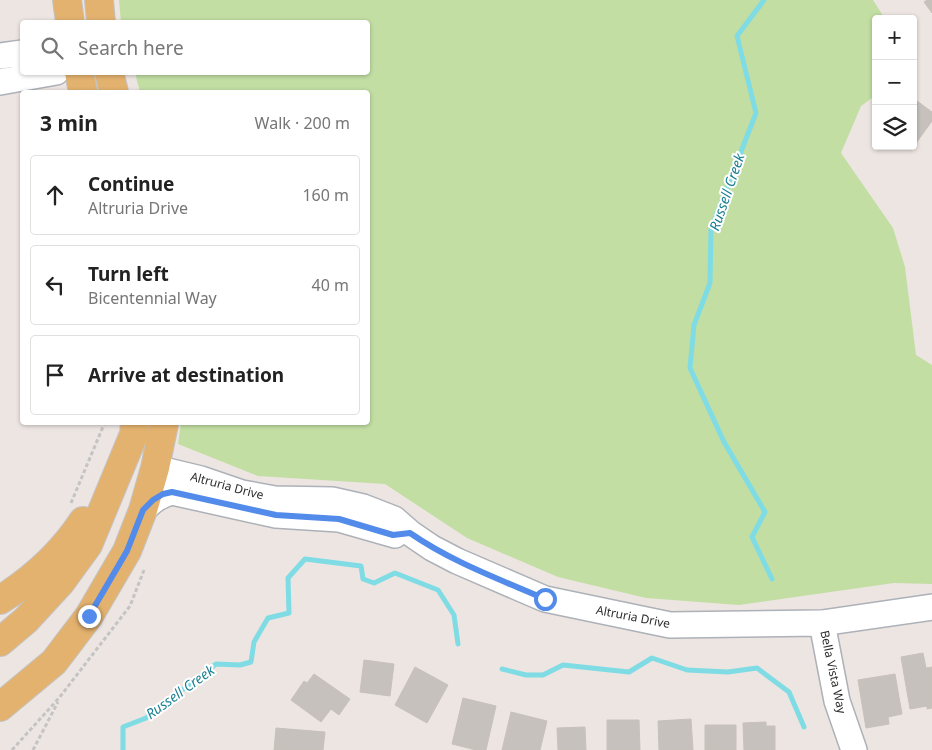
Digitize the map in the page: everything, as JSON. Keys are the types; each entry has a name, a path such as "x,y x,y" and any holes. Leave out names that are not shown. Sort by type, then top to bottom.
{"main road":[{"path":"67,0 70,20"},
{"path":"99,0 101,20"},
{"path":"80,75 83,90"},
{"path":"110,75 114,90"},
{"path":"0,600 30,580 62,548 82,522 107,471 122,425"},
{"path":"0,642 26,620 60,582 88,545 134,434 135,425"},
{"path":"0,687 48,647 87,601 122,530 163,425"},
{"path":"0,707 54,662 89,616 127,551 143,510 155,468 164,425"}],"street":[{"path":"0,56 20,53"},
{"path":"0,82 39,75"},
{"name":"Altruria Drive","path":"155,468 201,479 242,493 274,499 332,500 363,507 394,519 432,548 457,561 545,599 670,625 822,623 932,607"},
{"name":"Altruria Drive","path":"143,510 153,500 163,494 172,492 276,515 339,519 393,535 410,533"},
{"name":"Bella Vista Way","path":"822,623 837,701 854,750"}],"path":[{"path":"69,507 104,425"},
{"path":"33,750 59,698"}],"green space":[{"path":"119,0 873,0 882,15 872,15 872,98 861,106 841,153 893,228 905,267 916,355 932,365 932,584 894,583 739,605 646,598 558,577 467,538 385,484 258,476 178,444 181,425 370,425 370,90 139,90 136,75 370,75 370,20 121,20"}],"building":[{"path":"932,0 932,13 924,2"},
{"path":"917,101 932,112 932,121 917,142"},
{"path":"923,653 926,668 932,667 932,708 927,709 927,706 910,709 901,657"},
{"path":"364,660 394,664 390,696 360,692"},
{"path":"415,667 448,685 427,723 395,705"},
{"path":"314,674 350,699 339,715 331,709 321,722 291,700 304,681 307,683"},
{"path":"895,674 902,714 888,717 889,724 866,728 858,680"},
{"path":"463,698 496,706 486,750 476,750 452,744"},
{"path":"511,712 547,721 540,750 502,750"},
{"path":"691,719 693,750 659,750 658,721"},
{"path":"607,720 639,720 640,750 607,750"},
{"path":"766,722 766,726 775,726 775,750 744,750 743,723"},
{"path":"705,725 736,725 736,750 705,750"},
{"path":"585,727 586,750 558,750 557,728"},
{"path":"276,728 325,732 323,750 274,750"}],"waterway":[{"name":"Russell Creek","path":"764,0 737,36 756,113 711,229 710,283 694,325 690,368 724,442 765,512 752,537 772,579"},
{"name":"Russell Creek","path":"123,750 123,727 146,718 216,664 240,665 251,662 254,642 268,618 289,613 288,578 305,559 361,566 363,579 374,583 395,573 438,590 454,615 458,644"},
{"name":"Russell Creek","path":"502,669 526,675 543,675 563,665 629,672 652,658 687,670 728,672 757,668 789,692 804,727"}],"route":[{"path":"89,616 127,551 143,510 153,500 163,494 172,492 276,515 339,519 393,535 410,533 432,548 457,561 545,599"}]}
